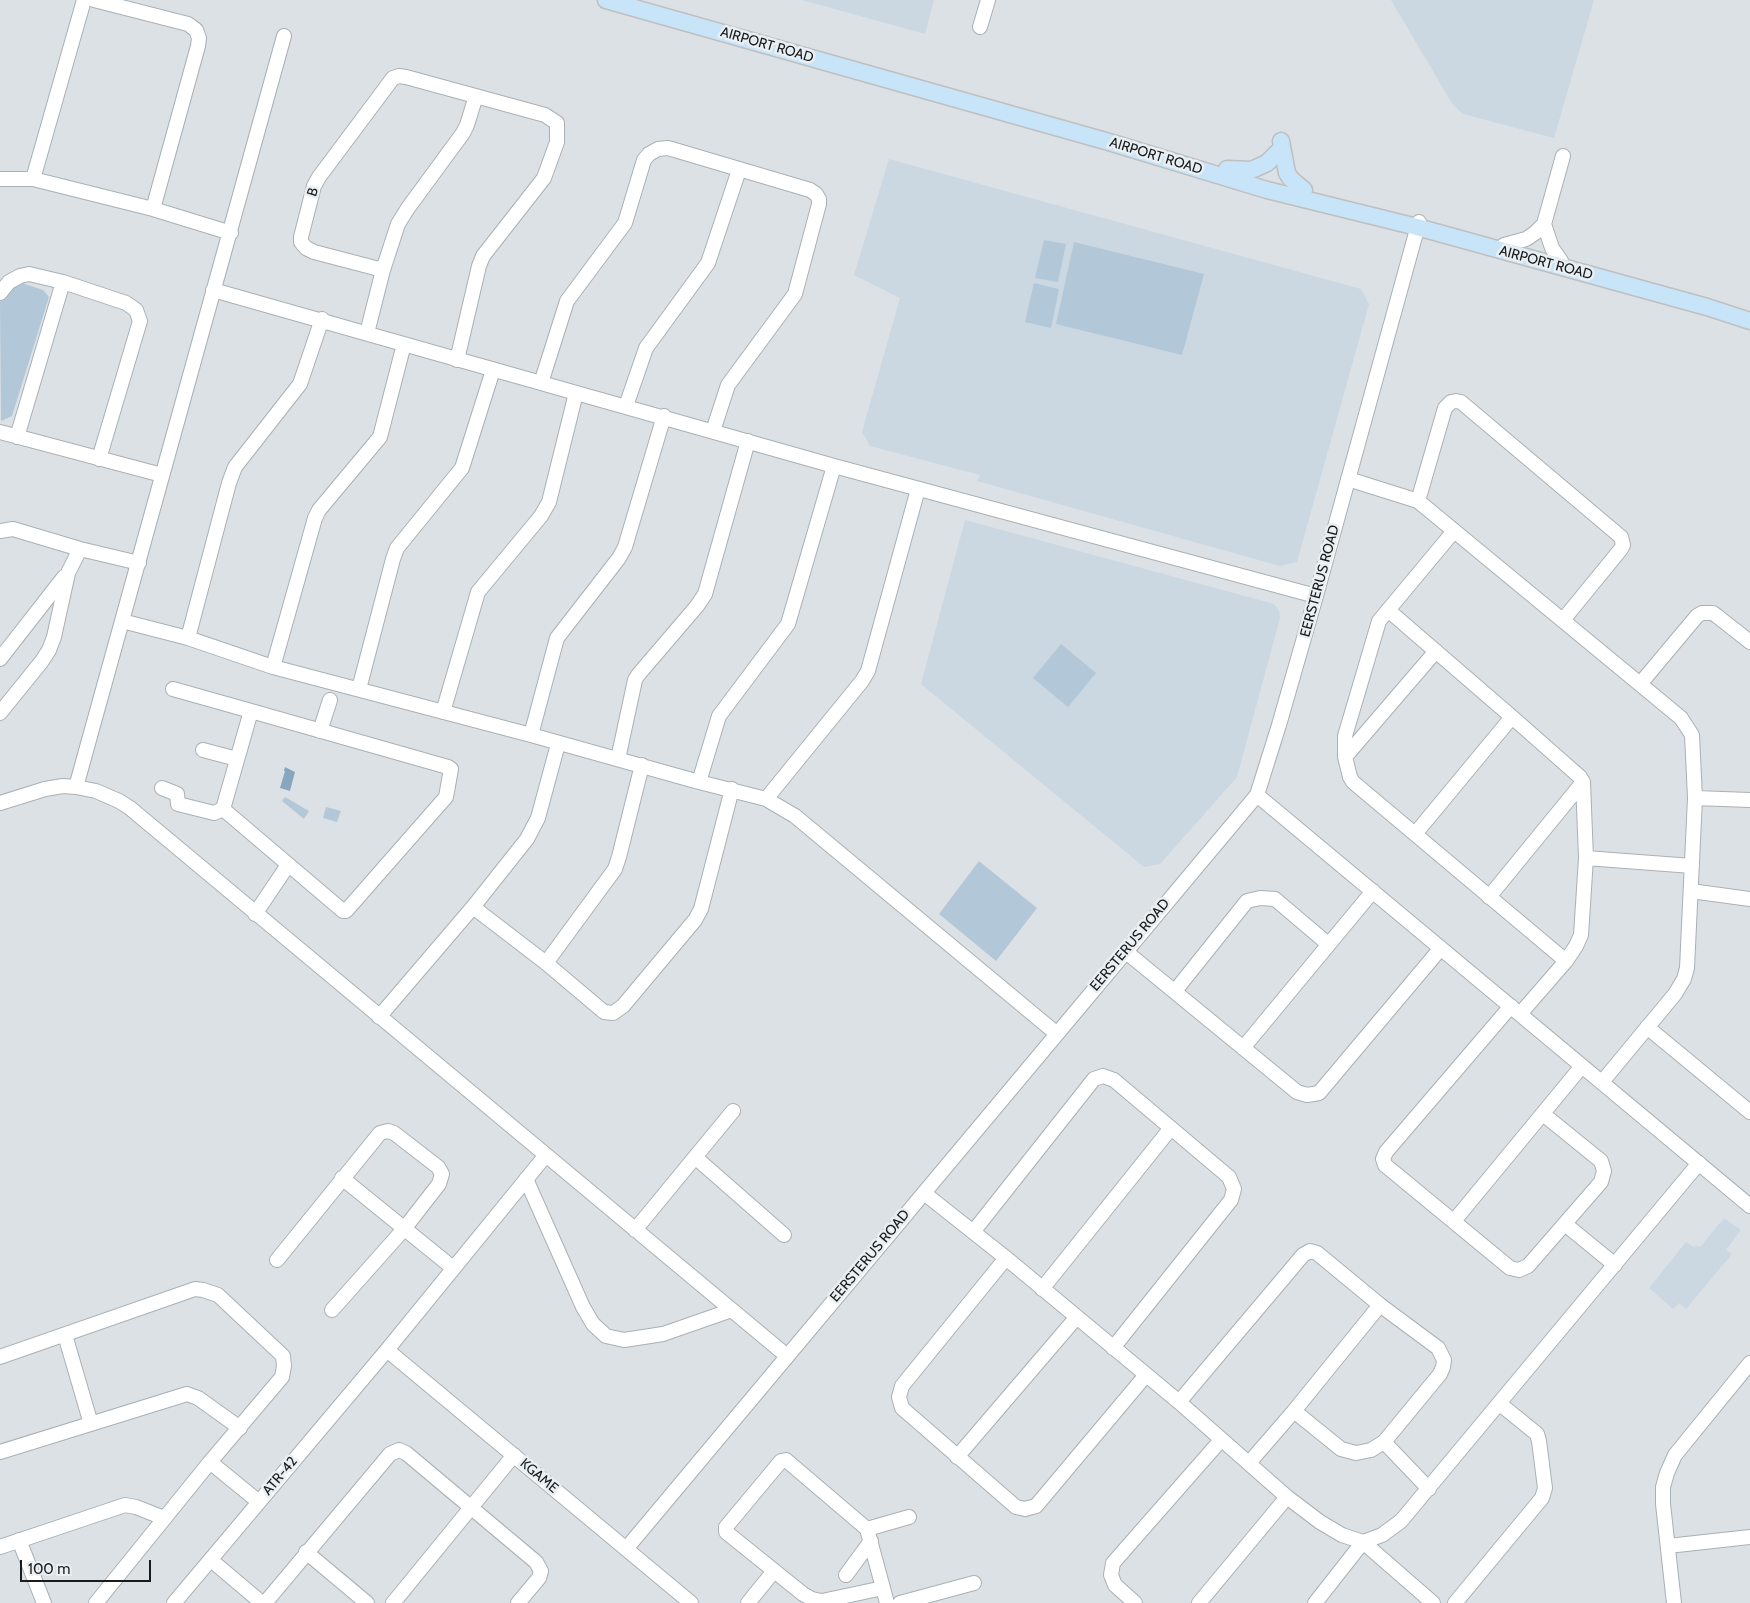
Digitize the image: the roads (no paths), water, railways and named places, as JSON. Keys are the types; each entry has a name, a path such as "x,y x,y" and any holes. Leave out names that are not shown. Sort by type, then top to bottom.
{"main road":[{"name":"AIRPORT ROAD","path":"606,0 1109,142 1267,190 1418,225 1708,305"},
{"path":"1109,142 1159,150 1304,190 1418,225 1561,261 1708,305 1750,321"},
{"path":"1227,169 1251,170 1256,168 1266,162 1279,147 1286,173 1291,180 1304,190"},
{"path":"1708,305 1750,313"}],"street":[{"path":"33,179 84,0"},
{"path":"94,0 188,24 196,30 199,38 153,209"},
{"path":"980,27 988,0"},
{"path":"76,787 213,290 231,233 284,36"},
{"name":"B","path":"383,270 314,252 306,248 301,242 314,186 319,176 393,78 406,76 476,96"},
{"path":"367,333 383,270 398,224 463,133 476,96 545,115 557,123 557,142 544,178 481,261 457,360"},
{"path":"541,383 567,301 625,223 644,160 649,154 658,149 668,148 810,190 819,199 795,294 728,385 713,431"},
{"path":"1504,246 1526,239 1544,224 1563,156"},
{"path":"626,406 646,348 708,263 739,170"},
{"path":"0,179 33,179 153,209 231,233"},
{"path":"1544,224 1552,248 1561,261"},
{"name":"EERSTERUS ROAD","path":"626,1548 1257,795 1316,596 1418,225"},
{"path":"0,293 9,282 29,274 63,282 126,303 136,310 140,321 99,460"},
{"path":"17,437 63,282"},
{"path":"213,290 322,319 457,360 664,416 834,466 1316,596"},
{"path":"188,638 229,483 235,468 300,384 322,319"},
{"path":"273,667 315,518 319,510 380,437 404,344"},
{"path":"359,689 397,548 462,468 493,370"},
{"path":"444,712 478,592 541,516 549,502 576,393"},
{"path":"1418,501 1445,408 1456,400 1461,402 1621,537 1623,545 1621,549 1563,620"},
{"path":"531,735 557,638 619,558 625,547 664,416"},
{"path":"0,432 162,476"},
{"path":"618,759 635,680 638,674 697,606 705,594 748,441"},
{"path":"699,782 718,716 788,624 834,466"},
{"path":"1348,479 1418,501 1681,718 1692,735 1694,798 1687,968 1684,979 1675,994 1602,1082"},
{"path":"766,798 862,681 868,671 918,489"},
{"path":"0,531 13,529 139,563"},
{"path":"1454,531 1379,621 1345,736 1345,757 1353,782 1566,960"},
{"path":"0,659 68,573 80,548"},
{"path":"0,713 42,662 48,650 54,637 68,573"},
{"path":"1388,610 1580,777 1583,782 1586,858 1581,935 1576,946 1566,960 1515,1010 1386,1152 1383,1159 1385,1165 1510,1268 1519,1270 1528,1266 1601,1182 1604,1171 1601,1161 1543,1114"},
{"path":"1640,684 1697,616 1702,613 1713,613 1750,642"},
{"path":"122,621 188,638 273,667 531,735 699,782 766,798 795,816 1057,1034"},
{"path":"1345,757 1436,651"},
{"path":"174,689 451,769 447,794 346,911 343,911 224,809"},
{"path":"320,731 330,700"},
{"path":"224,809 251,711"},
{"path":"1415,834 1512,717"},
{"path":"379,1017 473,907 527,839 538,818 558,744"},
{"path":"203,750 237,759"},
{"path":"546,963 615,869 642,766"},
{"path":"1489,897 1583,782"},
{"path":"0,803 45,789 76,787 96,791 130,808 786,1356"},
{"path":"162,788 177,794 178,804 214,813 224,809"},
{"path":"473,907 546,963 604,1012 613,1013 623,1006 689,929 701,909 732,789"},
{"path":"1257,795 1750,1206"},
{"path":"1694,798 1750,800"},
{"path":"1586,858 1692,866"},
{"path":"255,914 288,865"},
{"path":"1243,1048 1373,891"},
{"path":"1691,891 1750,899"},
{"path":"1175,991 1247,902 1260,898 1275,900 1328,944"},
{"path":"1125,951 1297,1092 1307,1095 1319,1093 1441,948"},
{"path":"1647,1027 1750,1112"},
{"path":"1454,1221 1582,1066"},
{"path":"973,1232 1094,1079 1103,1076 1114,1080 1229,1177 1234,1189 1231,1200 1113,1348"},
{"path":"635,1230 733,1111"},
{"path":"1042,1288 1171,1128"},
{"path":"277,1260 380,1133 388,1131 394,1133 438,1167 442,1174 438,1184 404,1229 332,1310"},
{"name":"ATR-42","path":"174,1603 387,1350 546,1155"},
{"path":"696,1157 784,1235"},
{"path":"1315,1603 1363,1542 1382,1535 1401,1522 1699,1162"},
{"path":"342,1178 453,1268"},
{"path":"526,1179 583,1307 593,1324 606,1336 624,1340 663,1334 732,1310"},
{"path":"924,1192 1179,1402 1287,1497 1320,1522 1342,1535 1363,1542 1432,1603"},
{"path":"1564,1224 1615,1265"},
{"path":"1179,1402 1303,1255 1310,1251 1317,1253 1380,1305 1438,1348 1444,1360 1440,1374 1384,1442 1371,1450 1356,1453 1341,1450 1294,1411"},
{"path":"1006,1258 902,1386 899,1397 902,1408 956,1457 1016,1507 1025,1509 1036,1506 1146,1375"},
{"path":"0,1357 65,1336 195,1289 218,1295 283,1356 282,1377 210,1462 96,1603"},
{"path":"1249,1463 1380,1305"},
{"path":"956,1457 1076,1318"},
{"path":"65,1336 91,1424"},
{"name":"KGAME","path":"387,1350 690,1603"},
{"path":"1674,1603 1663,1504 1667,1473 1676,1455 1750,1363"},
{"path":"0,1452 187,1394 198,1398 240,1428"},
{"path":"1456,1603 1542,1498 1545,1488 1537,1434 1500,1404"},
{"path":"1135,1603 1116,1586 1112,1575 1113,1562 1221,1440"},
{"path":"1384,1442 1429,1489"},
{"path":"210,1560 264,1603 390,1454 398,1450 406,1453 536,1562 541,1571 539,1578 518,1603"},
{"path":"393,1603 514,1455"},
{"path":"883,1588 822,1601 812,1599 803,1594 725,1530 784,1460 869,1535 887,1603"},
{"path":"210,1462 259,1502"},
{"path":"1199,1603 1287,1497"},
{"path":"0,1547 125,1505 136,1506 164,1518"},
{"path":"846,1575 869,1535 909,1517"},
{"path":"1668,1546 1750,1536"},
{"path":"19,1540 44,1603"},
{"path":"306,1552 367,1603"},
{"path":"748,1603 774,1570"},
{"path":"900,1603 974,1583"}]}
